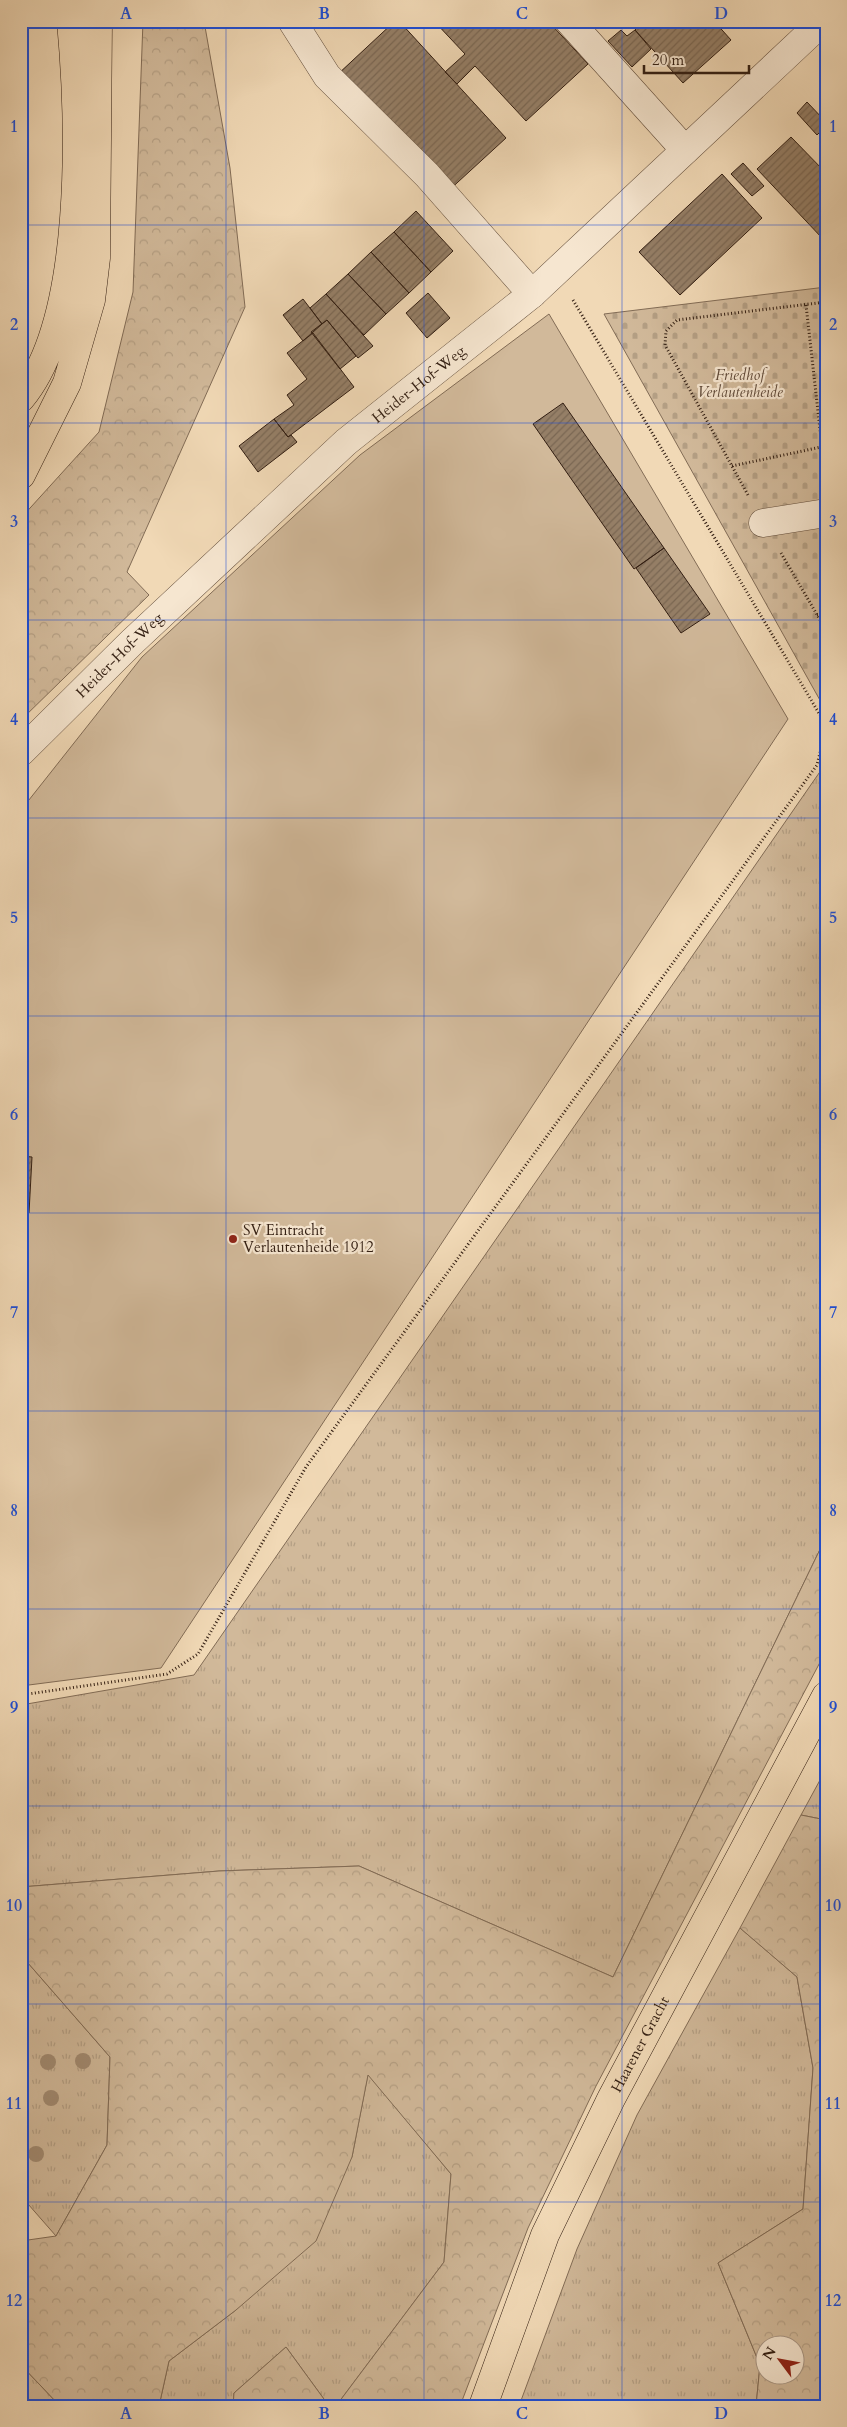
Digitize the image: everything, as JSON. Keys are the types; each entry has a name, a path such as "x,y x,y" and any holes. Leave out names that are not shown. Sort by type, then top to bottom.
{"main road":[{"path":"21,398 47,354 61,309 69,260 74,215 77,89 71,21"},
{"path":"21,475 67,383 91,300 96,258 98,21"},
{"name":"Haarener Gracht","path":"483,2406 545,2234 611,2099 826,1696"}],"street":[{"path":"292,21 327,76 427,175 532,294"},
{"path":"569,21 685,150"},
{"name":"Heider-Hof-Weg","path":"21,752 132,642 346,442 532,294 823,21"},
{"path":"763,523 826,513"}],"path":[{"path":"556,271 826,725"},
{"path":"826,302 678,320 666,331 666,345 763,523 826,630"},
{"path":"732,466 824,446 806,305"},
{"path":"817,615 826,613"},
{"path":"21,1695 167,1674 198,1654 306,1467 817,765 826,729"}],"green space":[{"path":"143,21 204,21 230,168 245,307 127,572 149,595 21,720 21,518 99,432 133,292"},
{"name":"Friedhof Verlautenheide","path":"826,287 826,711 604,314"},
{"name":"SV Eintracht Verlautenheide 1912","path":"549,314 788,719 161,1668 21,1686 21,810 142,657 360,455"},
{"path":"826,763 826,1537 613,1977 359,1866 219,1871 21,1887 21,1705 194,1675"},
{"path":"826,1537 826,1651 596,2086 528,2228 460,2406 336,2406 444,2262 451,2174 368,2075 352,2157 316,2241 236,2310 169,2361 159,2406 60,2406 21,2365 21,2241 56,2236 107,2145 110,2057 21,1955 21,1887 219,1871 359,1866 613,1977"},
{"path":"826,1769 826,1820 801,1815"},
{"path":"801,1815 826,1820 826,2406 756,2406 758,2384 804,2384 804,2334 754,2334 754,2350 718,2263 803,2209 813,2068 797,1977 740,1928"},
{"path":"740,1928 797,1977 813,2068 803,2209 718,2263 754,2350 754,2384 758,2384 756,2406 519,2406 577,2249 637,2115"},
{"path":"21,1955 110,2057 107,2145 56,2236 21,2196"},
{"path":"368,2074 451,2174 444,2262 336,2406 329,2406 286,2347 234,2393 233,2406 159,2406 169,2361 236,2310 352,2157"},
{"path":"286,2347 329,2406 233,2406 234,2393"},
{"path":"21,2365 60,2406 21,2406"}],"building":[{"path":"325,21 350,21 346,25 325,24"},
{"path":"395,21 399,21 506,138 446,193 337,75"},
{"path":"434,21 548,21 588,64 526,121 475,66 457,84 445,72 465,54"},
{"path":"644,21 714,21 731,40 683,83 635,30"},
{"path":"621,30 627,36 635,30 651,49 632,67 608,41"},
{"path":"807,102 826,122 826,126 817,135 797,113"},
{"path":"791,137 826,173 826,234 822,238 757,169"},
{"path":"743,163 764,186 752,196 731,174"},
{"path":"722,174 762,218 680,295 639,252"},
{"path":"416,211 453,251 431,272 394,232"},
{"path":"394,232 431,272 409,293 371,252"},
{"path":"371,252 409,293 386,314 348,274"},
{"path":"348,274 386,314 364,335 326,294"},
{"path":"428,293 450,318 427,338 406,313"},
{"path":"326,294 373,346 358,358 327,320 322,324 310,308"},
{"path":"303,299 322,324 303,341 283,315"},
{"path":"327,320 356,356 340,369 311,332"},
{"path":"313,333 354,387 288,437 274,419 294,405 287,395 307,379 287,353"},
{"path":"563,403 664,548 634,569 533,424"},
{"path":"274,419 288,437 291,435 297,442 258,472 239,446"},
{"path":"664,548 710,614 681,633 636,568"},
{"path":"21,1156 32,1157 29,1213 21,1212"}],"place":[{"name":"SV Eintracht Verlautenheide 1912","path":"233,1239"}]}
